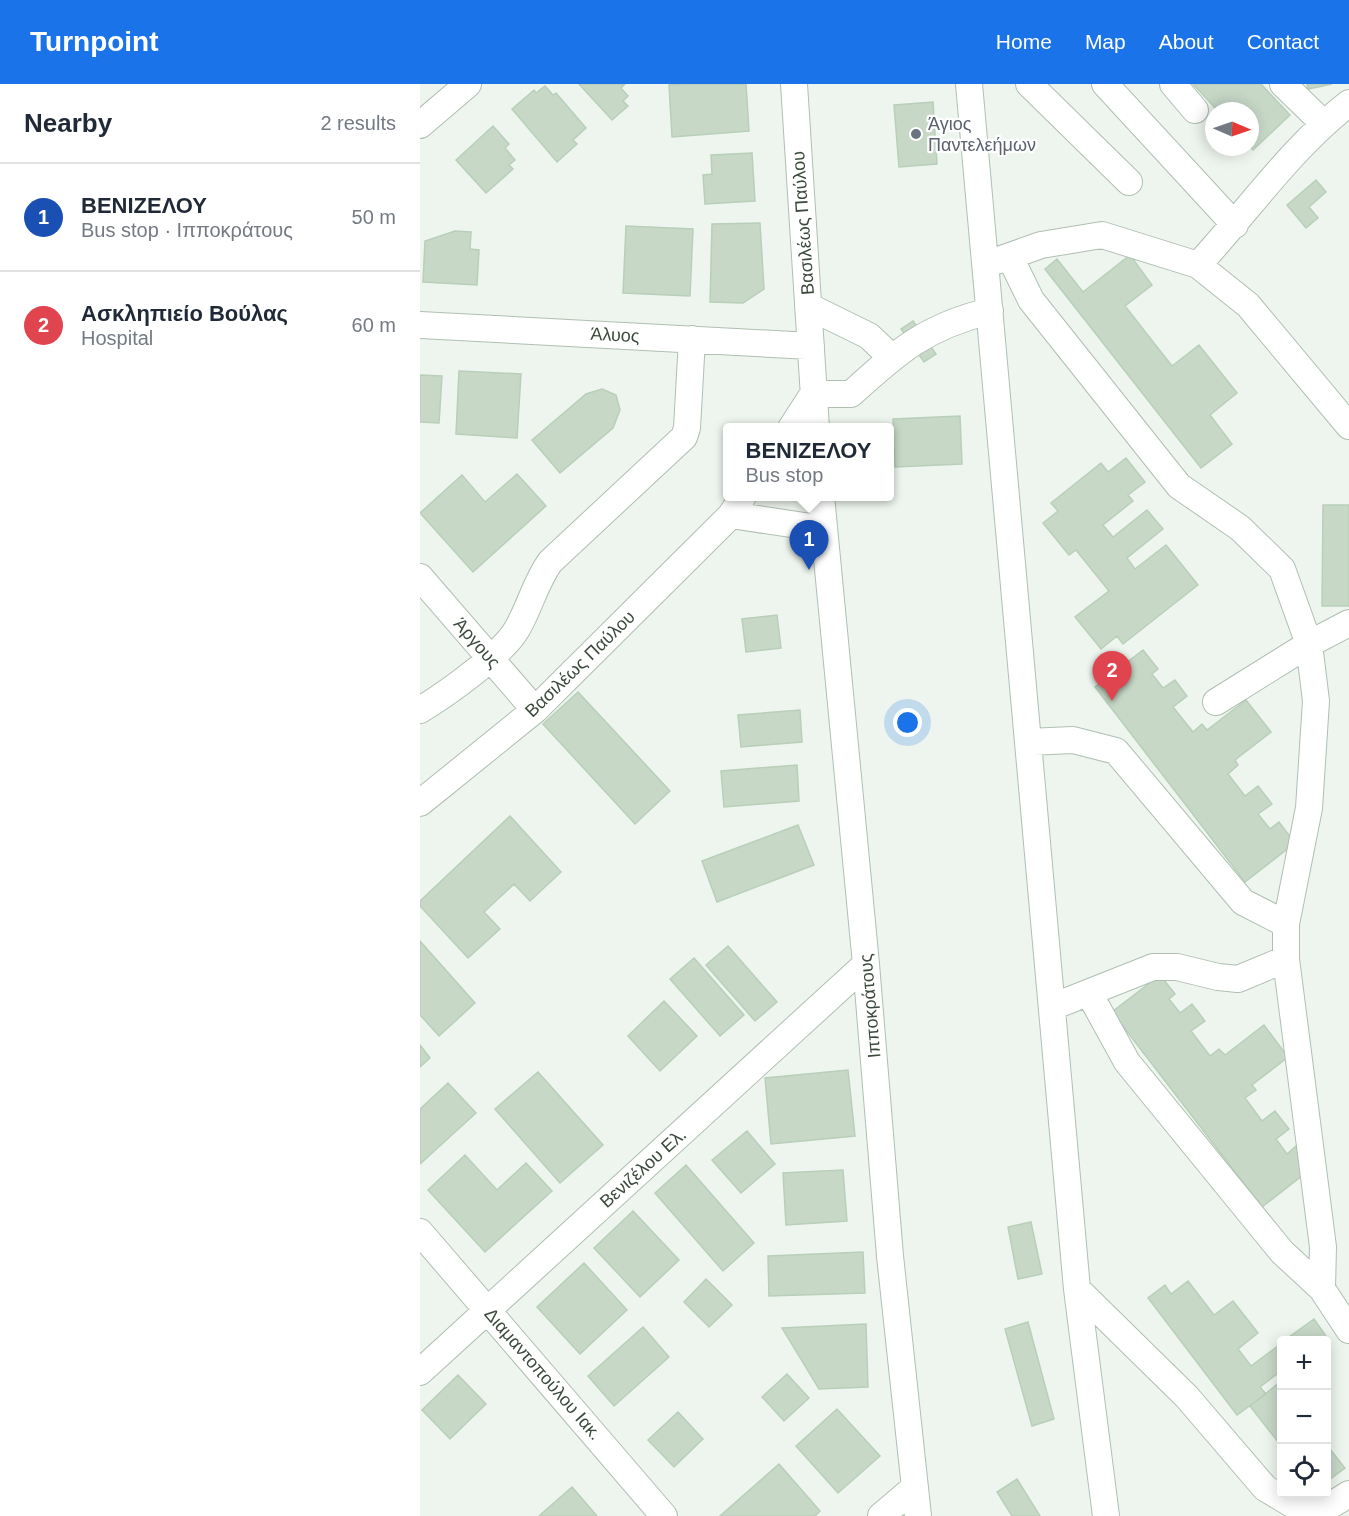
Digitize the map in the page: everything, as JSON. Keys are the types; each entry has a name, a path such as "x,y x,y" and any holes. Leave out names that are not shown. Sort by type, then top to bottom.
{"street":[{"path":"420,125 468,84"},
{"name":"Βασιλέως Παύλου","path":"794,84 813,394"},
{"path":"969,84 998,260 990,311 1077,1289 1106,1516"},
{"path":"1029,84 1129,182"},
{"path":"1104,84 1235,225"},
{"path":"1173,84 1195,111"},
{"path":"1283,84 1323,123"},
{"path":"1198,265 1235,225 1274,174 1323,123 1349,104"},
{"path":"998,260 1041,245 1102,235 1198,265 1248,305 1349,426"},
{"path":"998,260 1179,486 1240,528 1282,569 1309,644 1316,701 1309,808 1286,924 1286,959 1323,1246 1322,1289"},
{"path":"808,306 869,336 891,357"},
{"path":"813,394 851,394 891,357 954,320 990,311"},
{"name":"Άλυος","path":"420,325 811,346"},
{"path":"420,710 491,658 516,631 537,581 550,562 684,437 687,428 692,339"},
{"path":"794,423 813,394"},
{"path":"813,394 816,423"},
{"name":"Ιπποκράτους","path":"821,501 866,964 890,1256 918,1516"},
{"name":"Βασιλέως Παύλου","path":"420,803 535,710 737,506 824,529"},
{"name":"Άργους","path":"420,577 535,710"},
{"path":"1216,702 1309,644 1349,623"},
{"path":"1028,742 1073,740 1116,751 1243,902 1286,924"},
{"path":"1052,1007 1153,967 1178,967 1218,977 1238,979 1286,959"},
{"name":"Βενιζέλου Ελ.","path":"420,1372 866,964"},
{"path":"1089,993 1127,1062 1282,1252 1322,1289 1349,1330"},
{"name":"Διαμαντοπούλου Ιακ.","path":"420,1232 664,1516"},
{"path":"1077,1289 1187,1397 1265,1488 1295,1506 1323,1510 1349,1494"},
{"path":"881,1516 914,1488"},
{"path":"1269,1516 1295,1506"}],"building":[{"path":"579,84 625,84 621,88 628,96 623,101 628,106 612,120"},
{"path":"746,84 749,131 672,137 669,85"},
{"path":"1193,84 1261,84 1290,115 1259,144 1259,102 1210,102"},
{"path":"1307,84 1332,84 1308,89"},
{"path":"545,86 553,95 556,93 586,128 573,140 577,144 557,162 512,109 534,90 536,93"},
{"name":"Άγιος Παντελεήμων","path":"933,102 937,164 899,167 894,105"},
{"path":"493,126 509,144 505,148 515,160 509,165 513,169 486,193 456,160"},
{"path":"752,153 755,201 705,204 703,175 712,174 711,155"},
{"path":"1316,180 1326,192 1309,207 1318,218 1306,228 1287,205"},
{"path":"760,223 764,289 743,303 710,302 712,224"},
{"path":"626,226 693,229 690,296 623,293"},
{"path":"455,231 471,232 470,249 479,250 477,285 423,282 425,241"},
{"path":"1130,255 1152,285 1125,306 1172,366 1199,345 1237,393 1210,415 1232,444 1201,468 1045,269 1057,259 1083,292"},
{"path":"913,321 936,354 924,362 901,329"},
{"path":"459,371 521,374 517,438 456,434"},
{"path":"420,375 442,376 439,423 420,422"},
{"path":"602,389 616,395 620,410 613,428 560,473 532,440 586,394"},
{"path":"960,416 962,464 895,467 893,419"},
{"path":"1126,458 1145,482 1128,495 1133,501 1103,525 1113,537 1147,510 1163,529 1127,558 1135,569 1166,545 1198,585 1123,644 1117,636 1101,649 1075,617 1109,591 1076,550 1069,555 1043,523 1058,511 1051,503 1101,463 1108,472"},
{"path":"517,474 546,506 473,572 420,513 462,475 485,502"},
{"path":"1323,505 1349,505 1349,606 1322,606"},
{"path":"777,615 781,648 746,652 742,619"},
{"path":"1143,650 1158,669 1152,674 1163,688 1175,680 1187,696 1173,707 1193,732 1202,724 1207,730 1246,700 1271,732 1235,760 1238,765 1228,774 1245,796 1258,786 1272,804 1258,814 1270,829 1279,822 1295,843 1245,882 1095,687"},
{"path":"578,692 670,791 635,824 543,724"},
{"path":"800,710 802,742 741,747 738,715"},
{"path":"797,765 799,801 724,807 721,771"},
{"path":"510,816 561,872 530,901 514,884 484,912 500,929 468,958 420,906 420,901"},
{"path":"798,825 814,865 717,902 702,861"},
{"path":"420,941 475,1003 439,1036 420,1015"},
{"path":"728,946 777,1002 755,1021 706,965"},
{"path":"694,958 744,1015 720,1036 670,979"},
{"path":"1160,975 1175,994 1169,999 1180,1013 1192,1004 1205,1021 1191,1031 1210,1056 1219,1049 1225,1055 1264,1025 1288,1057 1252,1085 1256,1090 1245,1098 1262,1121 1275,1111 1289,1129 1276,1139 1287,1154 1296,1146 1312,1168 1262,1207 1112,1012"},
{"path":"664,1001 697,1036 660,1071 628,1036"},
{"path":"420,1045 430,1058 420,1067"},
{"path":"848,1070 855,1136 771,1144 765,1078"},
{"path":"538,1072 603,1145 560,1183 495,1109"},
{"path":"448,1083 476,1113 420,1164 420,1109"},
{"path":"747,1131 775,1164 741,1193 712,1160"},
{"path":"465,1155 497,1190 526,1163 552,1191 485,1252 428,1190"},
{"path":"686,1165 754,1243 723,1271 655,1193"},
{"path":"843,1170 847,1221 786,1225 783,1173"},
{"path":"633,1211 679,1260 640,1297 594,1248"},
{"path":"1031,1222 1042,1274 1018,1279 1008,1227"},
{"path":"863,1252 865,1293 769,1296 768,1256"},
{"path":"584,1263 627,1310 580,1354 537,1307"},
{"path":"706,1279 732,1305 709,1327 684,1302"},
{"path":"1188,1281 1214,1315 1233,1301 1258,1333 1238,1349 1251,1366 1277,1347 1277,1374 1260,1387 1266,1394 1237,1415 1148,1298 1165,1285 1171,1294"},
{"path":"1314,1319 1326,1336 1291,1336"},
{"path":"1028,1322 1054,1419 1032,1426 1005,1329"},
{"path":"866,1324 868,1387 819,1389 782,1328"},
{"path":"643,1327 669,1357 614,1406 588,1376"},
{"path":"787,1374 809,1398 784,1421 762,1397"},
{"path":"458,1375 486,1404 450,1439 422,1410"},
{"path":"1277,1384 1277,1441 1250,1406"},
{"path":"837,1409 880,1456 838,1493 796,1446"},
{"path":"678,1412 703,1439 674,1467 648,1440"},
{"path":"1331,1450 1345,1468 1331,1478"},
{"path":"779,1464 820,1511 815,1516 720,1516"},
{"path":"1017,1479 1040,1516 1012,1516 997,1492"},
{"path":"572,1487 597,1516 539,1516"}],"place":[{"name":"Άγιος Παντελεήμων","path":"916,134"},
{"name":"ΒΕΝΙΖΕΛΟΥ","path":"809,570"},
{"name":"Ασκληπιείο Βούλας","path":"1112,701"}]}
